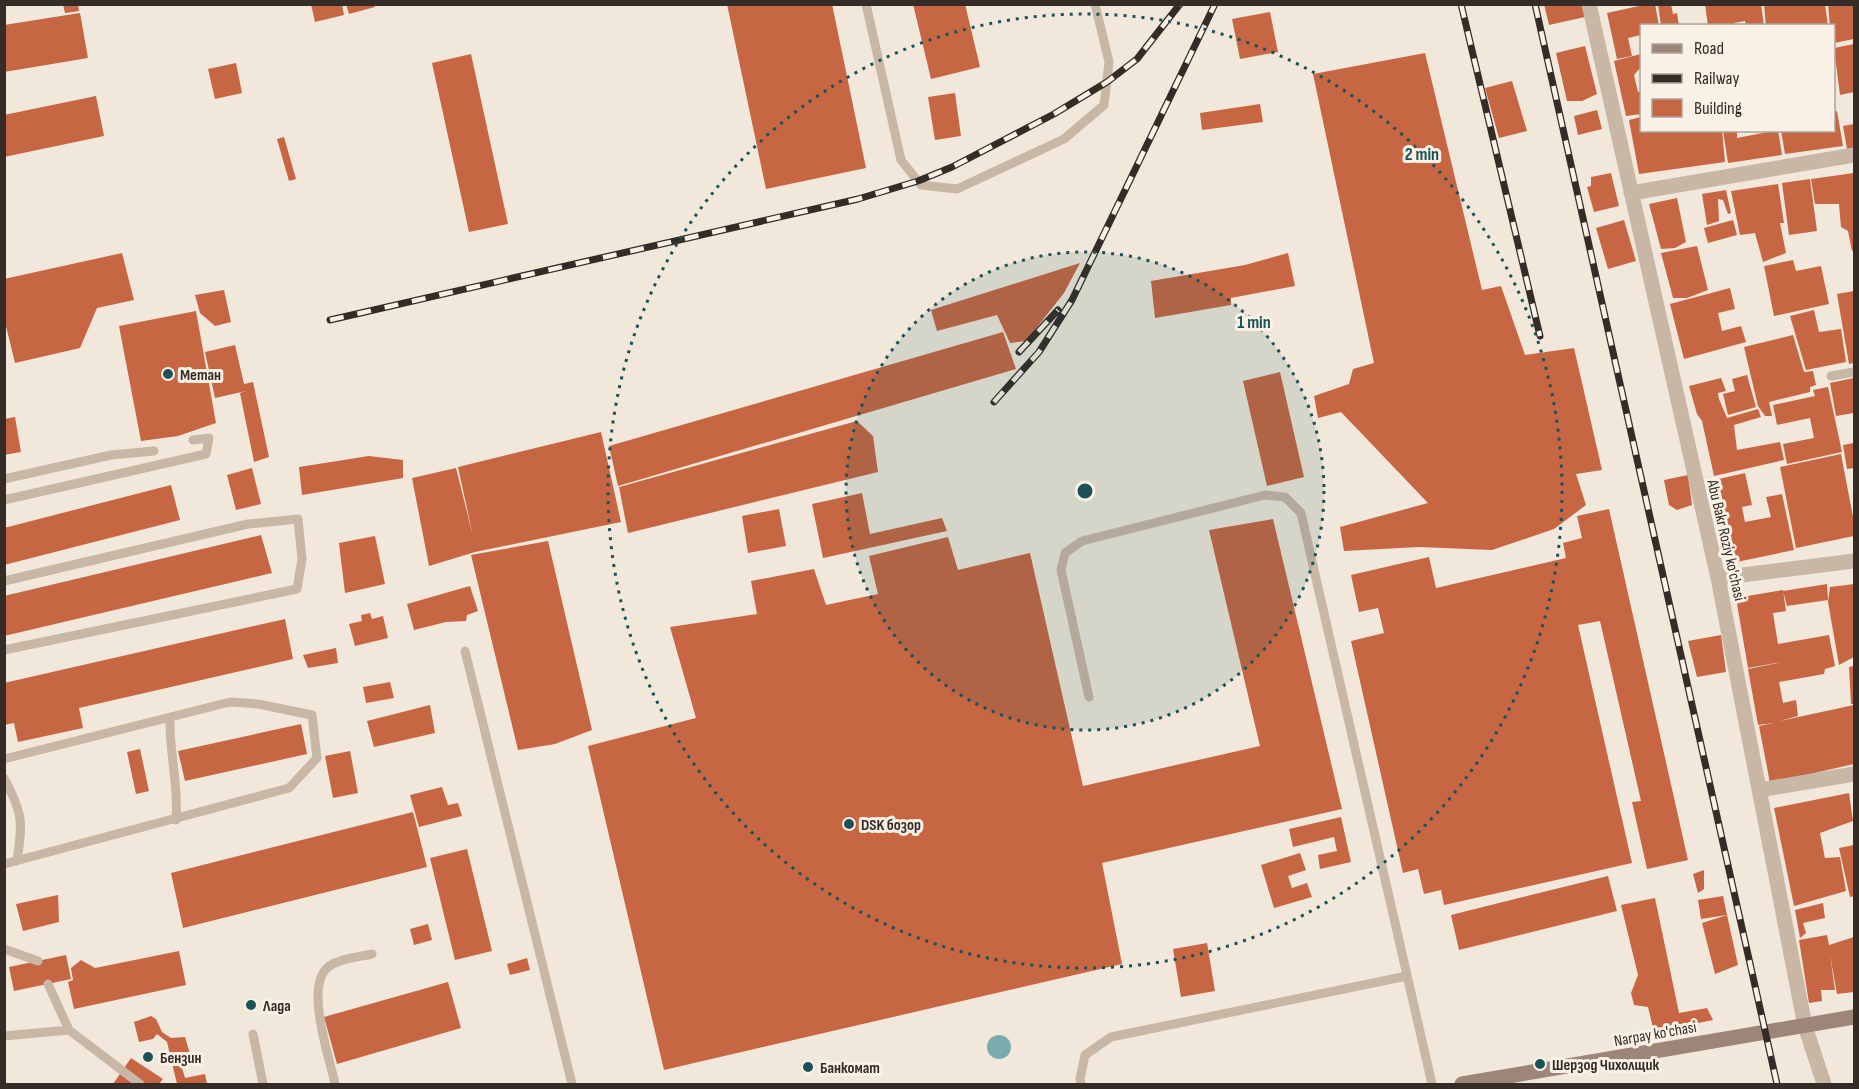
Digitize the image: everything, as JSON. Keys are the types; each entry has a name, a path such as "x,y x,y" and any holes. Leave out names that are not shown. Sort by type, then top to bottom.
{"main road":[{"name":"Narpay ko'chasi","path":"1462,1084 1854,1017"}],"street":[{"name":"Abu Bakr Roziy ko'chasi","path":"1589,4 1718,578 1805,1026 1824,1084"},
{"path":"1631,193 1854,155"},
{"path":"1718,578 1854,561"},
{"path":"1759,790 1854,774"}],"lane":[{"path":"866,4 901,160 921,185 957,189 1064,140 1104,105 1110,62 1095,4"},
{"path":"1831,376 1854,372"},
{"path":"4,500 206,454 209,438 193,440"},
{"path":"4,479 111,455 154,450"},
{"path":"1089,697 1061,570 1065,553 1082,541 1265,495 1285,497 1301,513 1432,1084"},
{"path":"4,581 248,524 298,519 302,560 297,589 4,650"},
{"path":"465,651 572,1084"},
{"path":"4,759 230,702 258,704 312,715 317,758 289,788 176,820 4,864"},
{"path":"170,718 169,746 178,796 176,820"},
{"path":"4,778 19,805 22,832 17,861"},
{"path":"4,949 38,961"},
{"path":"335,1084 316,995 324,972 330,965 372,954"},
{"path":"1081,1084 1085,1055 1112,1037 1407,976"},
{"path":"48,984 69,1030 140,1084"},
{"path":"4,1036 69,1030"},
{"path":"253,1034 263,1084"}],"water":[{"path":"999,1035 1007,1039 1011,1047 1007,1055 999,1059 991,1055 987,1047 991,1039"}],"building":[{"path":"63,4 78,4 79,11 65,13"},
{"path":"311,4 342,4 344,15 315,22"},
{"path":"346,4 374,4 375,7 349,14"},
{"path":"727,4 832,4 866,168 766,189"},
{"path":"913,4 965,4 980,67 931,79"},
{"path":"1544,4 1582,4 1585,17 1549,25"},
{"path":"1655,4 1659,24 1640,24 1640,35 1628,38 1632,56 1617,59 1607,13"},
{"path":"1658,4 1671,4 1673,14 1677,13 1679,24 1661,24"},
{"path":"1705,4 1761,4 1764,24 1746,24 1745,21 1734,24 1708,24"},
{"path":"1764,4 1825,4 1828,24 1766,24"},
{"path":"1828,4 1854,4 1854,39 1835,43 1835,24 1830,24"},
{"path":"1270,12 1278,52 1240,59 1232,19"},
{"path":"80,13 88,58 4,72 4,25"},
{"path":"1854,44 1854,92 1840,95 1835,48"},
{"path":"1585,46 1597,94 1582,101 1567,101 1556,53"},
{"path":"1425,53 1482,290 1501,286 1525,355 1574,348 1602,470 1576,474 1586,505 1554,529 1492,550 1419,547 1344,551 1340,527 1428,503 1341,412 1318,418 1314,396 1349,384 1353,369 1374,363 1313,74"},
{"path":"471,54 508,224 469,232 432,63"},
{"path":"1640,54 1640,68 1634,75 1638,92 1640,91 1640,114 1626,116 1614,61"},
{"path":"236,63 242,93 215,99 208,69"},
{"path":"1512,81 1527,131 1499,138 1485,88"},
{"path":"955,93 961,136 935,140 928,97"},
{"path":"96,96 104,136 4,157 4,115"},
{"path":"1260,104 1263,122 1202,130 1200,113"},
{"path":"1597,110 1602,129 1578,135 1574,116"},
{"path":"1837,111 1843,146 1785,154 1781,132 1835,132 1835,112"},
{"path":"1640,117 1640,132 1722,132 1725,162 1639,174 1629,120"},
{"path":"1854,124 1854,148 1847,149 1843,126"},
{"path":"1723,132 1739,132 1737,138 1778,132 1782,155 1728,163"},
{"path":"284,137 296,179 289,181 277,139"},
{"path":"1611,173 1619,206 1594,212 1587,187 1591,186 1591,177"},
{"path":"1854,173 1854,250 1852,251 1848,231 1841,227 1839,204 1815,204 1811,179"},
{"path":"1810,179 1817,231 1789,235 1782,183"},
{"path":"1778,184 1784,223 1780,223 1786,253 1763,262 1755,233 1740,235 1731,191"},
{"path":"1726,190 1731,213 1728,214 1723,200 1718,199 1719,221 1707,225 1702,194"},
{"path":"1677,198 1686,242 1675,248 1661,249 1649,204"},
{"path":"1624,220 1636,261 1608,269 1596,228"},
{"path":"1733,220 1737,235 1708,243 1704,228"},
{"path":"1697,246 1708,290 1687,298 1673,298 1661,253"},
{"path":"122,253 134,300 97,308 80,348 15,363 4,318 4,279"},
{"path":"1288,253 1295,286 1231,298 1231,305 1155,318 1151,281 1245,265"},
{"path":"1793,260 1796,271 1821,266 1829,304 1774,316 1764,266"},
{"path":"1080,263 1064,293 1026,341 1010,343 997,315 937,331 931,310"},
{"path":"1730,288 1735,309 1718,313 1722,331 1741,326 1746,342 1684,359 1670,304"},
{"path":"224,290 231,322 215,326 200,313 195,295"},
{"path":"1854,291 1854,363 1849,364 1837,294"},
{"path":"1814,310 1819,332 1841,329 1846,362 1806,370 1790,316"},
{"name":"Метан","path":"196,311 216,423 178,436 141,441 119,326"},
{"path":"1003,332 1016,369 618,486 609,446"},
{"path":"1793,335 1804,372 1813,371 1816,385 1810,387 1810,392 1769,402 1772,416 1765,416 1758,406 1744,347"},
{"path":"235,345 244,384 253,382 269,457 254,462 240,393 246,391 215,398 205,352"},
{"path":"1280,372 1304,477 1267,486 1243,381"},
{"path":"1747,375 1756,407 1728,415 1723,394 1735,391 1732,379"},
{"path":"1721,378 1726,391 1718,393 1727,418 1758,409 1761,417 1734,425 1737,450 1780,442 1784,460 1714,476 1702,421 1697,414 1689,386"},
{"path":"1854,378 1854,413 1836,416 1830,383"},
{"path":"1828,387 1842,452 1787,464 1783,444 1814,438 1810,418 1777,425 1773,405 1815,396 1813,390"},
{"path":"15,417 21,452 4,455 4,419"},
{"path":"857,421 873,436 878,472 628,533 619,487"},
{"path":"601,432 621,522 475,552 429,566 412,478 456,468 473,536 458,467"},
{"path":"1854,443 1854,468 1847,469 1843,445"},
{"path":"1841,454 1854,522 1854,536 1796,548 1780,467"},
{"path":"369,456 403,460 403,478 302,495 299,467"},
{"path":"252,468 261,504 236,510 227,475"},
{"path":"1745,473 1752,505 1742,507 1745,522 1771,517 1766,497 1782,494 1794,550 1727,564 1710,481"},
{"path":"1688,475 1692,505 1677,510 1669,505 1664,480"},
{"path":"171,485 180,520 4,565 4,528"},
{"path":"862,493 870,534 942,518 947,531 823,558 812,504"},
{"path":"779,509 786,546 748,553 742,516"},
{"path":"1609,509 1688,860 1647,869 1632,802 1641,801 1600,621 1578,625 1632,863 1444,905 1441,890 1424,894 1418,869 1403,873 1351,641 1384,633 1378,608 1359,612 1351,575 1429,557 1436,588 1566,558 1563,543 1582,538 1577,516"},
{"name":"DSK бозор","path":"1273,519 1342,809 1102,863 1122,964 664,1070 588,746 696,718 670,627 757,614 751,581 814,569 826,605 878,594 869,556 948,537 958,570 1030,553 1083,786 1260,746 1209,530"},
{"path":"261,535 272,573 4,636 4,596"},
{"path":"375,536 385,584 345,593 339,543"},
{"path":"548,541 592,730 555,744 518,750 471,555"},
{"path":"1827,584 1828,600 1787,606 1783,591"},
{"path":"1854,584 1854,657 1839,665 1828,602 1830,587"},
{"path":"470,586 478,611 467,615 466,621 446,622 414,630 407,604"},
{"path":"1783,590 1786,611 1773,613 1778,644 1829,635 1835,666 1825,669 1824,674 1779,682 1783,703 1796,700 1798,716 1780,721 1854,705 1854,764 1770,783 1759,726 1773,723 1758,725 1748,669 1782,662 1748,668 1736,598"},
{"path":"370,613 372,619 383,616 388,638 355,646 349,624 362,621 361,615"},
{"path":"285,619 293,659 79,708 83,728 18,742 14,723 4,725 4,683"},
{"path":"1721,635 1726,672 1697,677 1688,641"},
{"path":"336,648 338,663 308,668 303,655"},
{"path":"1854,666 1854,704 1851,704 1849,667"},
{"path":"390,682 394,698 366,703 363,687"},
{"path":"430,705 435,733 374,747 367,721"},
{"path":"301,724 307,754 185,781 178,751"},
{"path":"140,749 149,791 136,794 127,752"},
{"path":"350,751 358,793 333,798 325,756"},
{"path":"442,787 448,805 458,803 462,816 419,827 410,795"},
{"path":"1849,793 1853,821 1820,833 1825,858 1840,857 1846,891 1794,906 1774,808"},
{"path":"413,812 427,867 183,928 171,873"},
{"path":"1341,817 1351,862 1320,869 1318,855 1337,851 1334,837 1293,847 1289,829"},
{"path":"1854,845 1854,896 1850,897 1839,848"},
{"path":"467,849 492,951 455,960 430,858"},
{"path":"1300,853 1306,870 1288,876 1292,888 1307,883 1312,897 1274,908 1261,865"},
{"path":"1704,870 1704,889 1698,893 1693,874"},
{"path":"1608,876 1617,911 1459,950 1451,915"},
{"path":"58,895 59,922 23,931 16,904"},
{"path":"1723,896 1727,915 1701,919 1698,900"},
{"path":"1655,898 1679,1013 1707,1008 1713,1020 1654,1032 1648,1007 1634,1005 1631,993 1638,975 1621,905"},
{"path":"1823,903 1825,918 1803,923 1806,933 1800,938 1795,910"},
{"path":"1727,915 1738,965 1715,974 1702,923"},
{"path":"428,924 432,940 414,945 410,929"},
{"path":"1827,935 1829,945 1854,937 1854,992 1837,994 1830,955 1835,990 1821,990 1822,1001 1809,1003 1799,940"},
{"path":"1207,943 1215,991 1181,997 1173,949"},
{"path":"179,951 186,985 74,1009 68,982 73,980 71,968 81,960 95,968"},
{"path":"66,955 71,979 14,991 9,967"},
{"path":"527,958 530,970 510,975 507,964"},
{"path":"448,982 461,1028 337,1064 324,1017"},
{"path":"151,1016 156,1019 162,1032 171,1038 185,1037 191,1057 180,1061 185,1078 205,1074 207,1084 177,1084 167,1042 157,1034 153,1039 139,1042 134,1022"},
{"path":"131,1058 163,1079 159,1084 113,1084"}],"railway":[{"path":"330,320 858,199 918,181 952,167 1054,114 1107,82 1137,59 1180,4"},
{"path":"994,402 1039,352 1072,300 1215,4"},
{"path":"1461,4 1540,336"},
{"path":"1535,4 1777,1084"},
{"path":"1019,352 1058,310"}],"place":[{"name":"Метан","path":"168,374"},
{"name":"DSK бозор","path":"849,824"},
{"name":"Лада","path":"251,1005"},
{"name":"Бензин","path":"148,1057"},
{"name":"Шерзод Чихолщик","path":"1540,1064"},
{"name":"Банкомат","path":"808,1067"}]}
